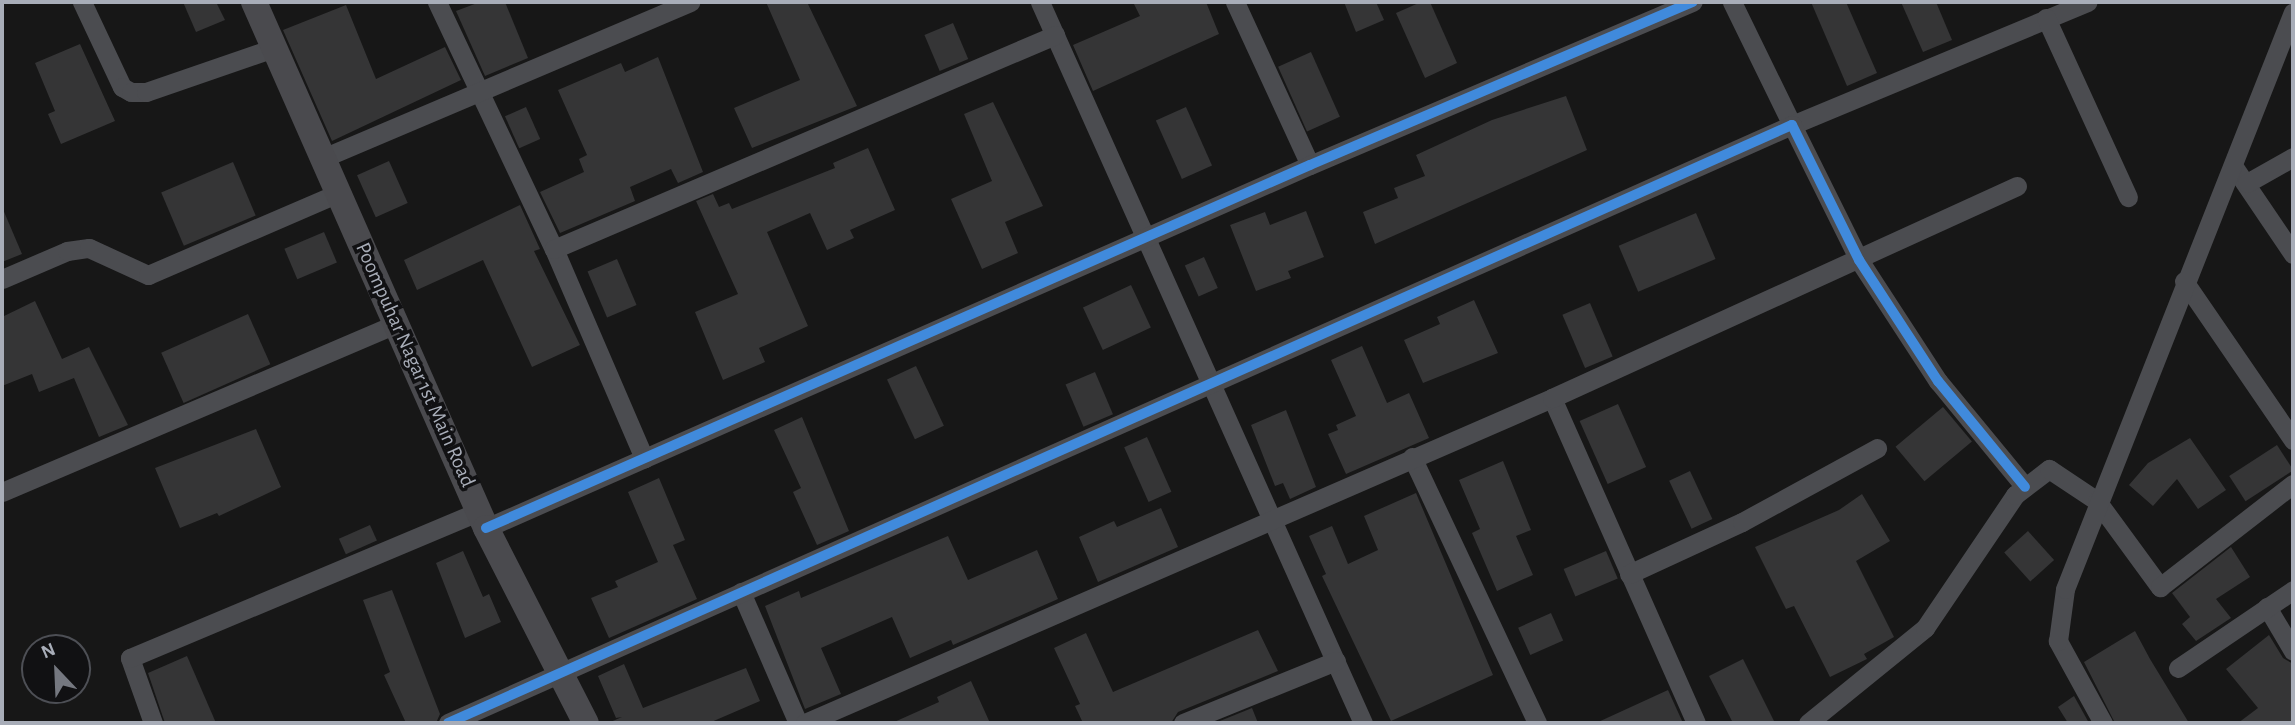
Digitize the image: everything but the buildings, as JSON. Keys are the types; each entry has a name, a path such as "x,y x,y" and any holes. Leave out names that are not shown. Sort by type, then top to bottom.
{"main road":[{"name":"Poompuhar Nagar 1st Main Road","path":"254,2 483,519 586,723"}],"street":[{"path":"82,2 122,87 131,92 146,92 274,48"},
{"path":"437,2 476,91 554,249 644,458"},
{"path":"323,158 690,2"},
{"path":"1040,2 1363,723"},
{"path":"1235,2 1310,165"},
{"path":"153,723 130,658 644,458 1310,165 1693,2"},
{"path":"1731,2 1859,260 1938,381 2025,487"},
{"path":"448,723 1792,125 2087,2"},
{"path":"2104,723 2058,641 2065,589 2097,501 2184,281 2234,167 2293,12"},
{"path":"2046,18 2128,197"},
{"path":"554,249 1055,35"},
{"path":"2247,183 2293,157"},
{"path":"2234,167 2293,254"},
{"path":"805,723 1270,518 1552,398 2017,186"},
{"path":"2,279 68,251 89,248 148,275 338,192"},
{"path":"2184,281 2293,440"},
{"path":"2,492 397,324"},
{"path":"1552,398 1696,723"},
{"path":"1629,574 1742,522 1877,448"},
{"path":"1412,457 1537,723"},
{"path":"1808,723 1924,628 2015,495 2049,468 2097,501 2160,587 2293,484"},
{"path":"2178,668 2293,590"},
{"path":"741,592 798,723"},
{"path":"2267,607 2293,651"},
{"path":"1184,723 1336,661"}],"cycle path":[{"path":"486,528 1310,165 1693,2"},
{"path":"448,723 1792,125 1859,260 1938,381 2025,487"}]}
